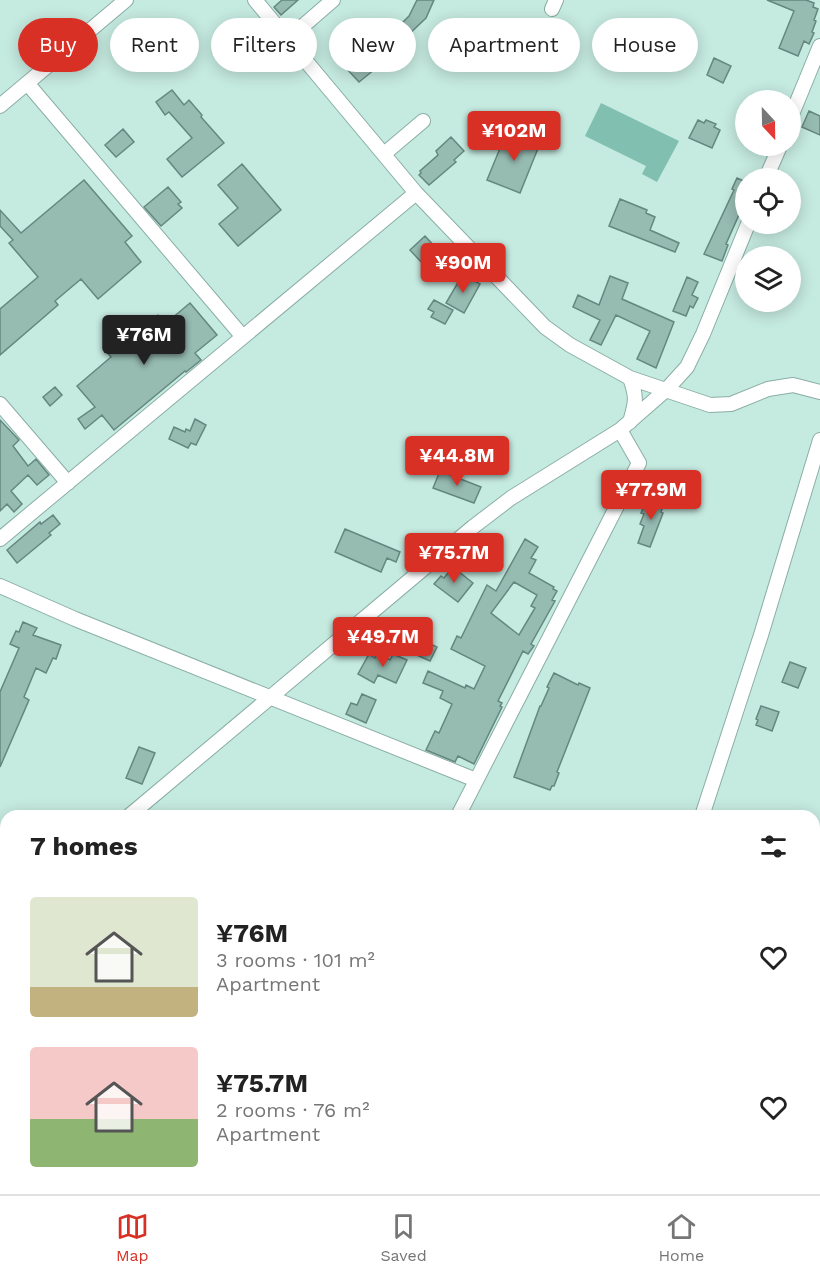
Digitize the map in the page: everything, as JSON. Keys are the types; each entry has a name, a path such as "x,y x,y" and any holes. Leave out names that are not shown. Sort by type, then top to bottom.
{"street":[{"path":"0,106 126,0"},
{"path":"255,0 270,18"},
{"path":"312,18 333,0"},
{"path":"801,92 820,46"},
{"path":"316,72 416,193 545,327 570,345 630,378 710,405 731,404 768,389 793,385 820,392"},
{"path":"27,84 243,337"},
{"path":"384,154 423,121"},
{"path":"0,539 416,193"},
{"path":"136,810 473,527 511,498 625,426 667,389 687,367 744,234"},
{"path":"461,810 639,463 625,426 635,407 635,392 630,378"},
{"path":"0,405 68,483"},
{"path":"704,810 761,635 820,440"},
{"path":"0,586 75,620 476,780"}],"green space":[{"path":"601,103 679,141 657,182 642,174 646,166 585,136"}],"building":[{"path":"282,0 298,0 281,15 274,7"},
{"path":"417,0 434,0 426,18 416,28 416,18 407,18"},
{"path":"767,0 806,0 814,3 813,7 818,9 812,32 814,33 809,44 804,41 798,56 779,48 794,11"},
{"path":"714,58 731,66 723,83 707,75"},
{"path":"350,72 371,72 359,82"},
{"path":"172,90 184,105 189,100 224,143 182,177 167,159 192,138 169,112 165,115 156,102"},
{"path":"809,111 820,116 820,135 802,127"},
{"path":"698,120 716,124 714,127 720,130 712,148 689,138"},
{"path":"123,129 134,142 116,157 105,145"},
{"path":"518,131 541,141 520,193 487,180 503,141 513,145"},
{"path":"451,137 464,151 454,160 456,162 429,185 419,175 420,171 438,155 436,151"},
{"path":"242,164 281,210 238,246 219,224 238,208 218,185"},
{"path":"84,180 132,236 125,242 141,262 98,299 81,279 55,301 58,305 0,355 0,309 38,277 9,243 13,240 0,226 0,210 21,233"},
{"path":"735,182 735,224 726,244 728,245 722,261 704,254 734,190 732,189"},
{"path":"168,187 181,202 178,204 182,208 161,226 144,207"},
{"path":"620,199 647,210 646,213 655,217 650,230 679,243 675,252 609,226"},
{"path":"425,236 437,249 422,263 410,250"},
{"path":"463,274 480,284 464,313 446,303"},
{"path":"610,276 628,283 622,299 674,322 656,368 637,359 650,331 616,315 601,345 590,340 600,320 573,307 578,295 599,305"},
{"path":"687,277 698,282 692,295 698,298 693,308 690,306 686,316 673,311"},
{"path":"434,300 453,310 445,324 431,317 434,312 428,309"},
{"path":"190,303 217,335 195,353 201,360 114,430 102,415 85,429 78,419 95,407 77,386 111,357 106,351 122,338 116,331 124,324 134,336 158,315 165,324"},
{"path":"55,387 62,395 50,406 43,397"},
{"path":"195,419 206,425 196,445 191,443 188,448 169,439 174,427 185,432 186,429 190,431"},
{"path":"0,420 19,440 13,446 28,466 36,459 49,475 37,485 28,475 11,491 22,504 14,512 7,504 0,511"},
{"path":"440,471 481,487 474,503 433,488"},
{"path":"648,497 664,503 661,512 663,513 650,547 638,543 644,526 640,524 644,514 641,513"},
{"path":"53,515 60,524 49,533 51,535 17,563 7,550 40,522 41,524"},
{"path":"345,529 400,552 396,562 387,558 381,572 335,552"},
{"path":"525,539 538,547 531,558 536,560 529,573 557,591 552,600 555,601 531,644 534,646 528,654 523,651 498,701 502,703 500,706 502,707 474,764 458,756 455,762 426,750 435,731 439,733 452,704 440,698 443,691 423,683 428,671 465,688 466,685 474,689 485,666 451,649 457,636 461,638 487,585 496,591","holes":["514,582 537,595 531,606 535,608 519,635 491,613"]},
{"path":"453,567 473,583 458,602 434,584 441,576 444,578"},
{"path":"23,622 37,628 33,635 61,645 56,659 53,658 46,673 36,668 24,697 29,700 0,767 0,692 19,648 10,644"},
{"path":"414,636 437,647 430,661 408,651"},
{"path":"378,653 390,660 393,654 407,660 396,683 378,675 374,683 358,674 369,654 375,658"},
{"path":"790,662 806,668 798,688 782,682"},
{"path":"554,673 578,685 579,683 590,688 557,772 559,773 554,786 550,790 514,777"},
{"path":"362,694 376,700 366,723 346,714 351,703 357,705"},
{"path":"761,706 779,712 772,731 756,725"},
{"path":"139,747 155,753 142,784 126,778"}]}
